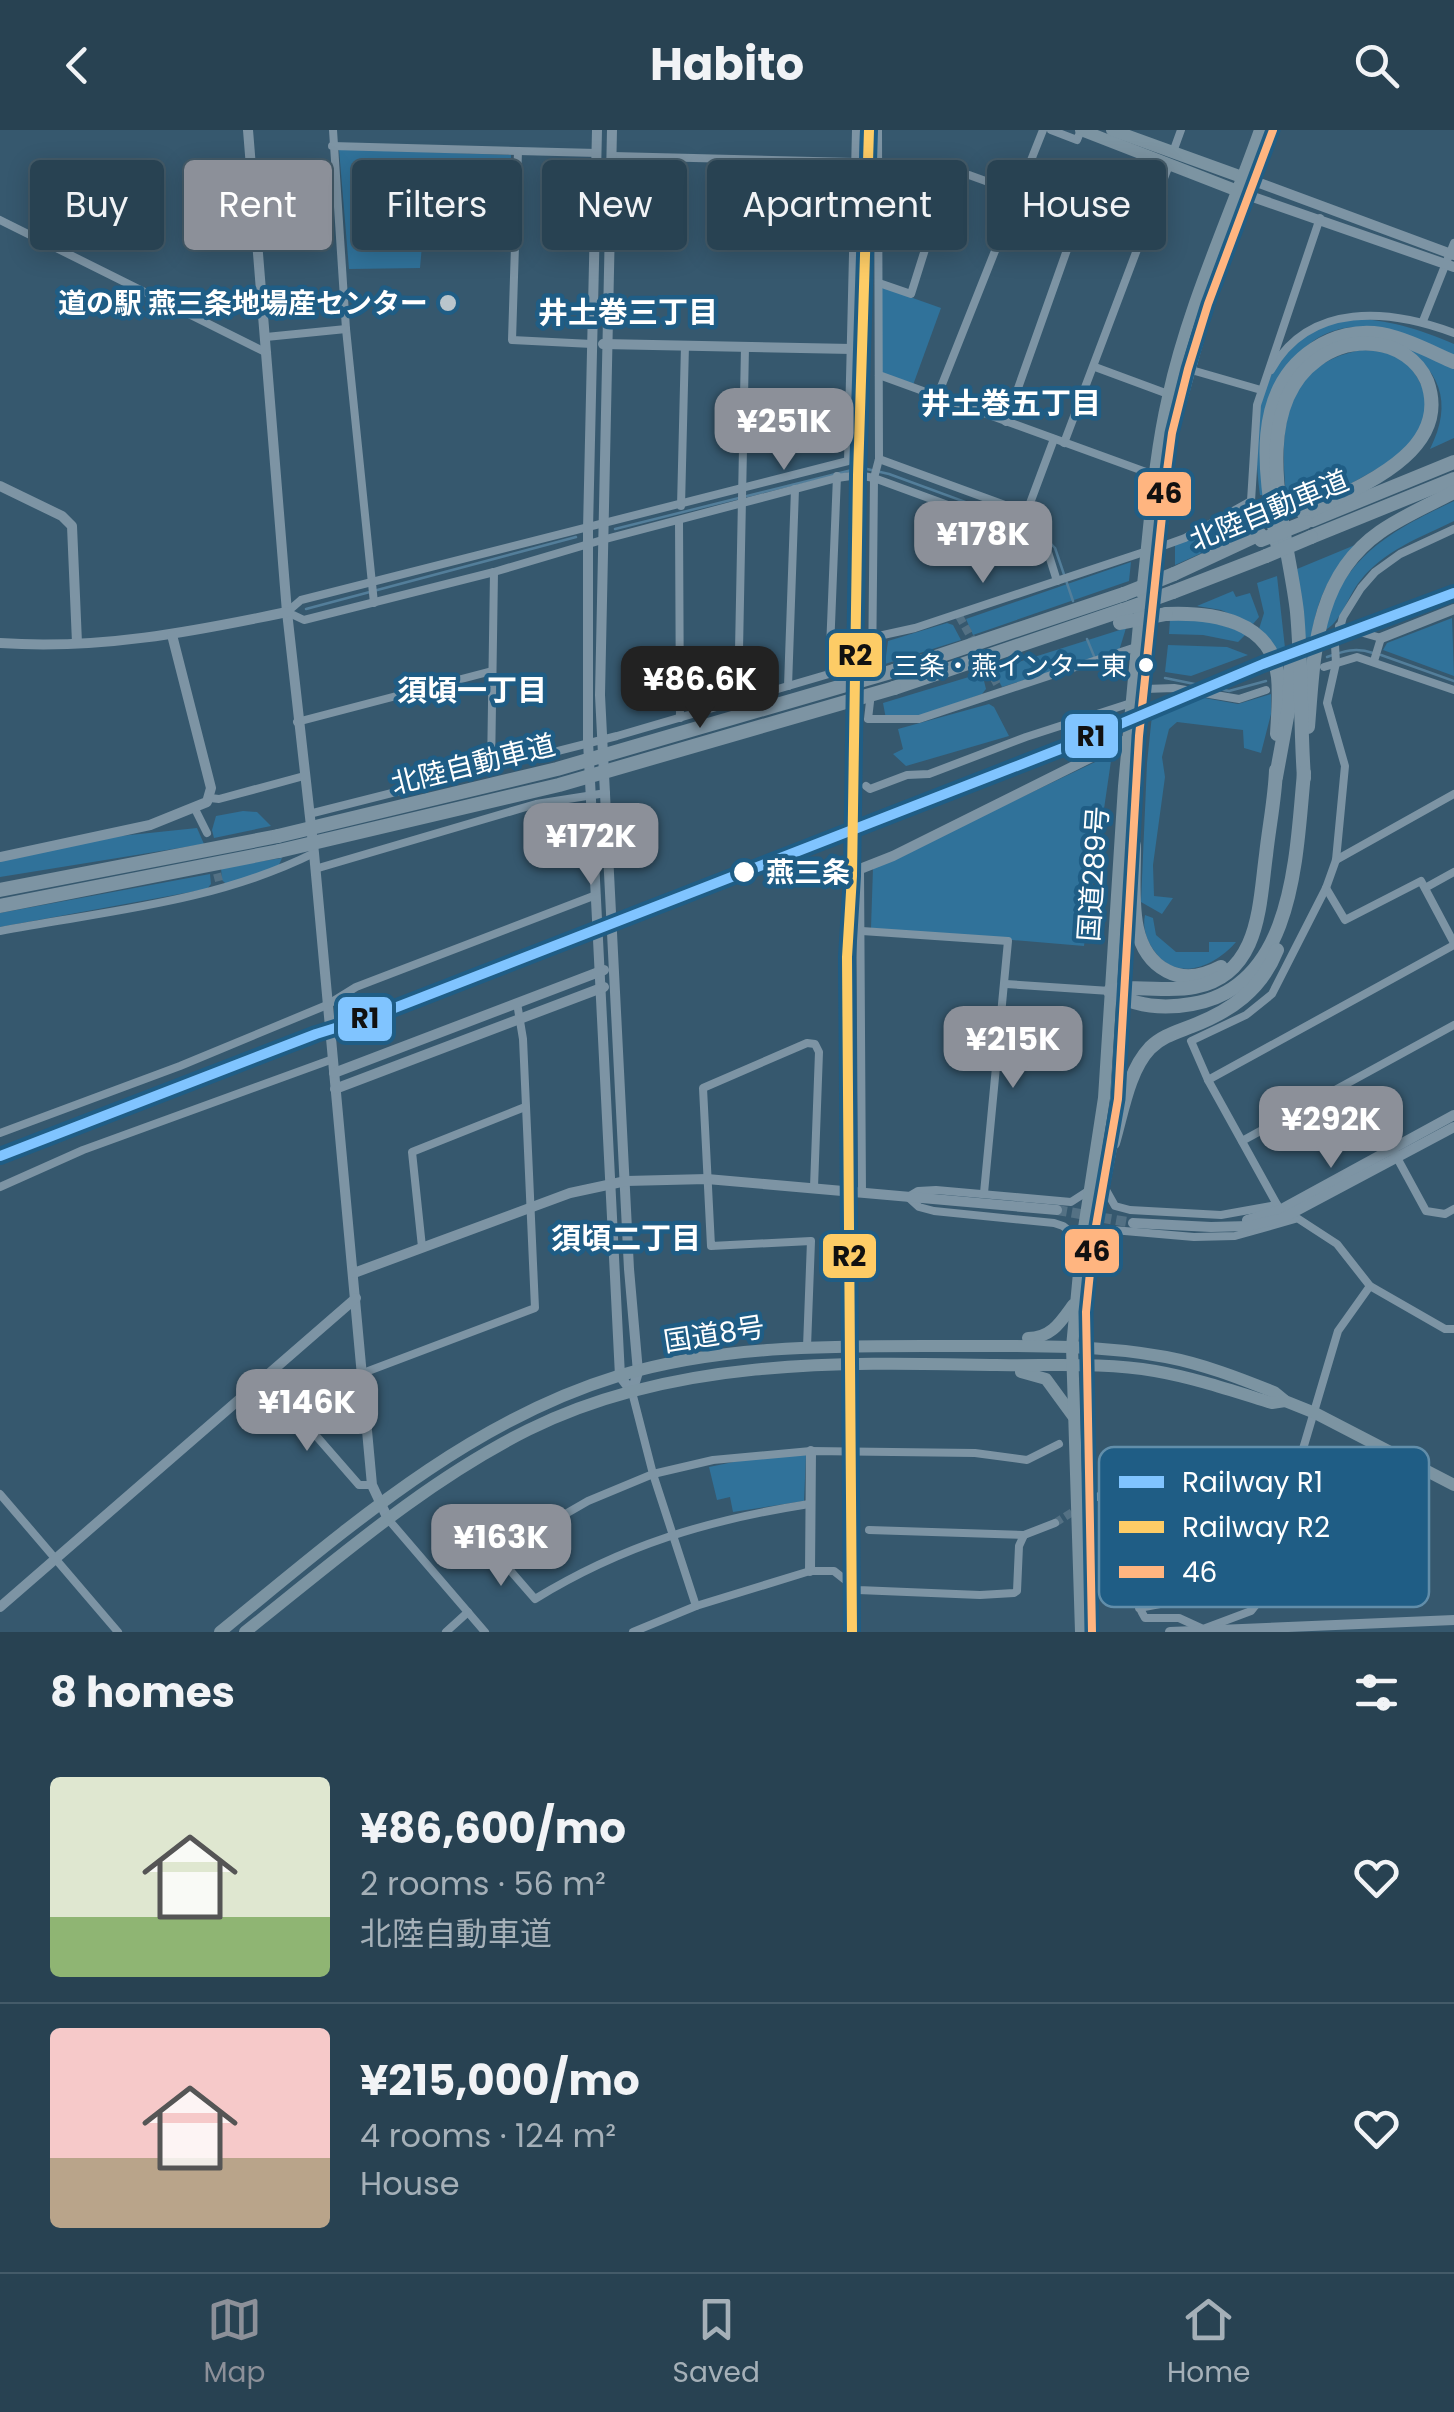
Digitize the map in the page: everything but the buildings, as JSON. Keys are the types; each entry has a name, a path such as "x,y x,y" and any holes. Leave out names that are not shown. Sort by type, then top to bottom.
{"highway":[{"path":"1081,130 1246,186"},
{"path":"1112,130 1171,158"},
{"name":"国道289号","path":"1160,476 1260,130"},
{"name":"国道289号","path":"1079,1347 1074,1304 1098,1187 1105,1083 1120,993 1168,394 1209,264 1273,130"},
{"path":"1120,993 1182,989 1212,981 1246,953 1257,924 1289,706 1291,664 1266,463 1267,430 1278,392 1306,354 1348,334 1396,338 1454,362"},
{"path":"1262,544 1307,524 1396,467 1426,438 1434,412 1430,387 1417,365 1400,351 1363,343 1325,354 1295,382 1278,427 1280,494 1297,613 1304,778"},
{"name":"北陸自動車道","path":"0,906 559,785 894,688 1173,592 1262,544 1454,462"},
{"name":"北陸自動車道","path":"1307,524 1454,478"},
{"path":"1112,1143 1142,1059 1165,1037 1216,1016 1252,990 1276,953 1288,900 1304,778 1317,628 1338,576 1377,534 1454,492"},
{"name":"北陸自動車道","path":"0,890 278,844 575,764 1122,609 1174,574 1262,544"},
{"name":"国道289号","path":"1098,1187 1112,1143 1128,738 1136,647 1153,549"},
{"path":"1122,609 1166,614 1195,612 1228,618 1252,632 1269,650 1278,678 1276,776"},
{"path":"1134,845 1138,931 1146,953 1163,969 1187,976 1212,972 1234,958 1257,924"},
{"path":"1120,993 1147,1005 1182,1006 1230,992 1265,956 1288,900"},
{"name":"国道289号","path":"1081,1632 1073,1416 1086,1312 1088,1242"},
{"path":"977,1346 997,1338 1048,1335 1074,1304"},
{"name":"国道8号","path":"220,1632 380,1504 520,1415 620,1376 720,1355 807,1347 1079,1347 1182,1361 1274,1392 1285,1402 1384,1447"},
{"name":"国道8号","path":"245,1632 388,1519 528,1430 632,1392 714,1375 809,1364 1014,1365 1154,1370 1272,1403 1285,1402"},
{"path":"1014,1365 1021,1372 1046,1380 1073,1416"},
{"name":"国道289号","path":"1078,1367 1092,1632"},
{"name":"国道8号","path":"1429,1470 1452,1481"}],"street":[{"path":"248,130 286,612 314,853 372,1485 388,1519 485,1632"},
{"path":"333,130 346,329 373,601"},
{"path":"597,130 588,528 588,742 620,1376 632,1392 653,1474 696,1606"},
{"path":"612,130 602,525 602,740 638,1372 632,1392"},
{"path":"855,160 856,130"},
{"path":"878,130 879,160"},
{"path":"1030,160 1043,130"},
{"path":"1051,130 1077,140 1081,130"},
{"path":"1166,173 1181,130"},
{"path":"332,146 597,154"},
{"path":"518,150 512,340 852,349"},
{"path":"612,156 774,160"},
{"path":"1246,186 1320,218 1451,256"},
{"path":"1246,186 1451,256"},
{"path":"874,636 958,615 1185,538 1251,502 1253,426 1262,386 1320,218"},
{"path":"0,220 267,353"},
{"path":"286,612 304,620 494,572 679,520 792,475 848,461 854,250"},
{"path":"879,250 879,460 874,476 874,636 868,718 918,720 998,687 1136,647"},
{"path":"879,283 910,294 924,250"},
{"path":"937,397 994,250"},
{"path":"1006,422 1066,250"},
{"path":"1064,443 1139,250"},
{"path":"1423,322 1451,256"},
{"path":"1262,386 1283,351 1296,338 1349,316 1385,314 1454,334"},
{"path":"266,337 346,329"},
{"path":"682,506 685,345"},
{"path":"738,701 746,346"},
{"path":"1095,367 1168,394"},
{"path":"1188,369 1262,386"},
{"path":"878,375 1160,476"},
{"path":"1024,521 1054,439"},
{"path":"879,460 1024,521 1044,544 1060,580"},
{"path":"309,814 491,770 828,674 835,466"},
{"path":"0,644 77,643 172,635 286,612 301,600 682,506 858,475 874,476 1024,521"},
{"path":"0,486 62,516 72,526 77,643"},
{"path":"788,686 795,489"},
{"path":"679,520 680,718"},
{"path":"1278,1207 1208,1080 1191,1041 1246,1015 1272,994 1326,888 1336,860 1346,766 1327,703 1339,626 1360,588 1376,572 1400,554 1454,530"},
{"path":"491,770 494,572"},
{"path":"1339,626 1380,642 1454,608"},
{"path":"0,857 150,825 195,809 210,798 212,788 172,635"},
{"path":"1374,660 1380,642"},
{"path":"1324,667 1357,657 1374,660 1454,690"},
{"path":"297,722 492,671"},
{"path":"1144,689 1174,688 1239,699 1266,690"},
{"path":"866,786 870,789 907,775 929,774 1132,703"},
{"path":"862,1193 860,869 894,856 1128,738"},
{"path":"210,798 219,799 304,776"},
{"path":"315,869 536,804 606,793"},
{"path":"1336,860 1454,794"},
{"path":"195,809 207,833"},
{"path":"0,931 218,892 314,853"},
{"path":"1425,888 1454,872"},
{"path":"218,880 218,892"},
{"path":"1208,1080 1454,944 1421,881 1345,920 1326,888"},
{"path":"0,1133 180,1066 328,1005 356,986 596,895"},
{"path":"862,931 1008,941 984,1193"},
{"path":"334,1074 614,966"},
{"path":"335,1089 615,983"},
{"path":"1006,984 1120,993"},
{"path":"363,1374 536,1308 517,1002"},
{"path":"1242,1141 1454,1025"},
{"path":"807,1347 811,1241 711,1246 703,1088 808,1043 816,1044 819,1052 814,1188"},
{"path":"0,1188 83,1150 334,1059"},
{"path":"422,1246 412,1152 526,1108"},
{"path":"908,1197 934,1211 1054,1223 1088,1242 1108,1231 1214,1238 1256,1233 1294,1216 1454,1114"},
{"path":"1212,1228 1278,1207 1454,1126"},
{"path":"1394,1154 1426,1212 1445,1214 1454,1209"},
{"path":"354,1272 529,1208 626,1181 708,1179 1058,1210"},
{"path":"908,1197 918,1191 984,1193 1071,1202 1098,1187 1116,1206 1130,1210 1222,1215 1278,1207"},
{"path":"1134,1223 1212,1228 1264,1224 1294,1216 1336,1244 1370,1286 1445,1329 1454,1329"},
{"path":"1304,1447 1338,1331 1370,1286"},
{"path":"0,1606 356,1298"},
{"path":"264,1376 360,1485 372,1485"},
{"path":"808,1504 747,1514 671,1534 622,1552 535,1599 496,1554 588,1501 653,1474 714,1460 811,1451 975,1452 1028,1460 1059,1444"},
{"path":"810,1570 811,1451"},
{"path":"0,1494 118,1632"},
{"path":"869,1530 1024,1535 1055,1522"},
{"path":"633,1632 696,1606 810,1570 834,1571 858,1590 1014,1593 1018,1546 1024,1535"},
{"path":"1145,1607 1140,1608 1145,1618 1179,1618 1204,1629 1255,1607"},
{"path":"446,1632 468,1612"},
{"path":"1170,1632 1454,1620"}],"shaded area":[{"path":"339,149 511,155 511,160 352,160 352,250 422,250 420,268 349,269"},
{"path":"879,286 941,308 913,385 881,374"},
{"path":"1349,318 1427,333 1454,344 1454,356 1373,328 1354,327 1316,339 1297,355 1260,495 1257,436 1270,379 1298,341"},
{"path":"1395,342 1454,368 1454,438 1430,449 1441,416 1438,387 1423,363"},
{"path":"1362,350 1398,358 1418,379 1429,402 1414,448 1288,513 1285,435 1298,390 1312,372 1333,358"},
{"path":"1454,501 1454,521 1403,546 1369,570 1335,622 1323,631 1343,583 1356,565 1389,536"},
{"path":"1265,502 1269,523 1175,565 1175,544"},
{"path":"1355,545 1321,599 1312,637 1305,638 1297,569"},
{"path":"1131,562 1129,581 973,635 966,619"},
{"path":"1277,576 1285,648 1276,651 1259,629 1264,613 1257,583"},
{"path":"1233,591 1236,597 1250,593 1259,617 1253,624 1221,610 1197,606"},
{"path":"1195,617 1247,633 1238,642 1169,634 1170,619"},
{"path":"1452,618 1454,676 1383,650 1387,643"},
{"path":"947,623 953,625 961,640 885,664 888,641"},
{"path":"1126,628 1119,651 1002,687 993,670"},
{"path":"1168,645 1227,647 1248,655 1191,676 1165,672"},
{"path":"982,673 986,689 982,694 917,717 886,719 883,703"},
{"path":"1271,694 1271,714 1261,753 1244,748 1243,730 1177,722 1169,729 1162,757 1165,777 1153,865 1154,896 1173,898 1162,914 1141,902 1152,715 1199,697 1238,704"},
{"path":"989,704 1009,736 906,766 893,754 903,749 898,729"},
{"path":"1112,754 1084,946 871,928 873,868"},
{"path":"257,812 271,826 214,838 216,816"},
{"path":"197,828 204,844 0,877 0,861 111,837"},
{"path":"282,858 278,867 227,885 222,880 221,868"},
{"path":"210,874 207,889 0,927 0,913"},
{"path":"1145,915 1153,918 1156,935 1176,952 1209,952 1209,942 1236,942 1207,964 1174,967 1155,952 1145,930"},
{"path":"806,1455 804,1501 733,1512 730,1497 717,1500 709,1467 748,1459"}],"waterway":[{"path":"747,496 852,470 889,474 1036,528 1055,548 1073,601"},
{"path":"615,529 739,498"},
{"path":"306,609 576,537"},
{"path":"1087,639 1094,656"},
{"path":"1327,657 1350,650 1373,653"},
{"path":"1381,655 1454,681"},
{"path":"1104,666 1118,669"},
{"path":"1165,678 1229,691 1266,681"}],"tunnel":[{"path":"959,616 997,684"},
{"path":"214,862 219,881"},
{"path":"1057,1210 1133,1223"},
{"path":"1055,1523 1077,1509"}],"railway":[{"path":"852,1632 847,957 869,130"},
{"path":"71,1129 316,1034 374,1016 1063,748 1176,699"}],"rail line":[{"name":"R2","path":"852,1632 847,957 869,130"},
{"name":"R1","path":"0,1156 316,1034 374,1016 1063,748 1263,664 1454,593"}],"transit line":[{"name":"46","path":"1092,1632 1086,1312 1093,1243 1118,1099 1139,736 1166,478 1172,433 1188,369 1273,130"}],"place":[{"name":"道の駅 燕三条地場産センター","path":"448,303"},
{"name":"三条・燕インター東","path":"1146,665"},
{"name":"燕三条","path":"744,872"}],"district":[{"name":"井土巻三丁目","path":"628,313"},
{"name":"井土巻五丁目","path":"1011,404"},
{"name":"須頃一丁目","path":"472,691"},
{"name":"須頃二丁目","path":"626,1239"}]}
